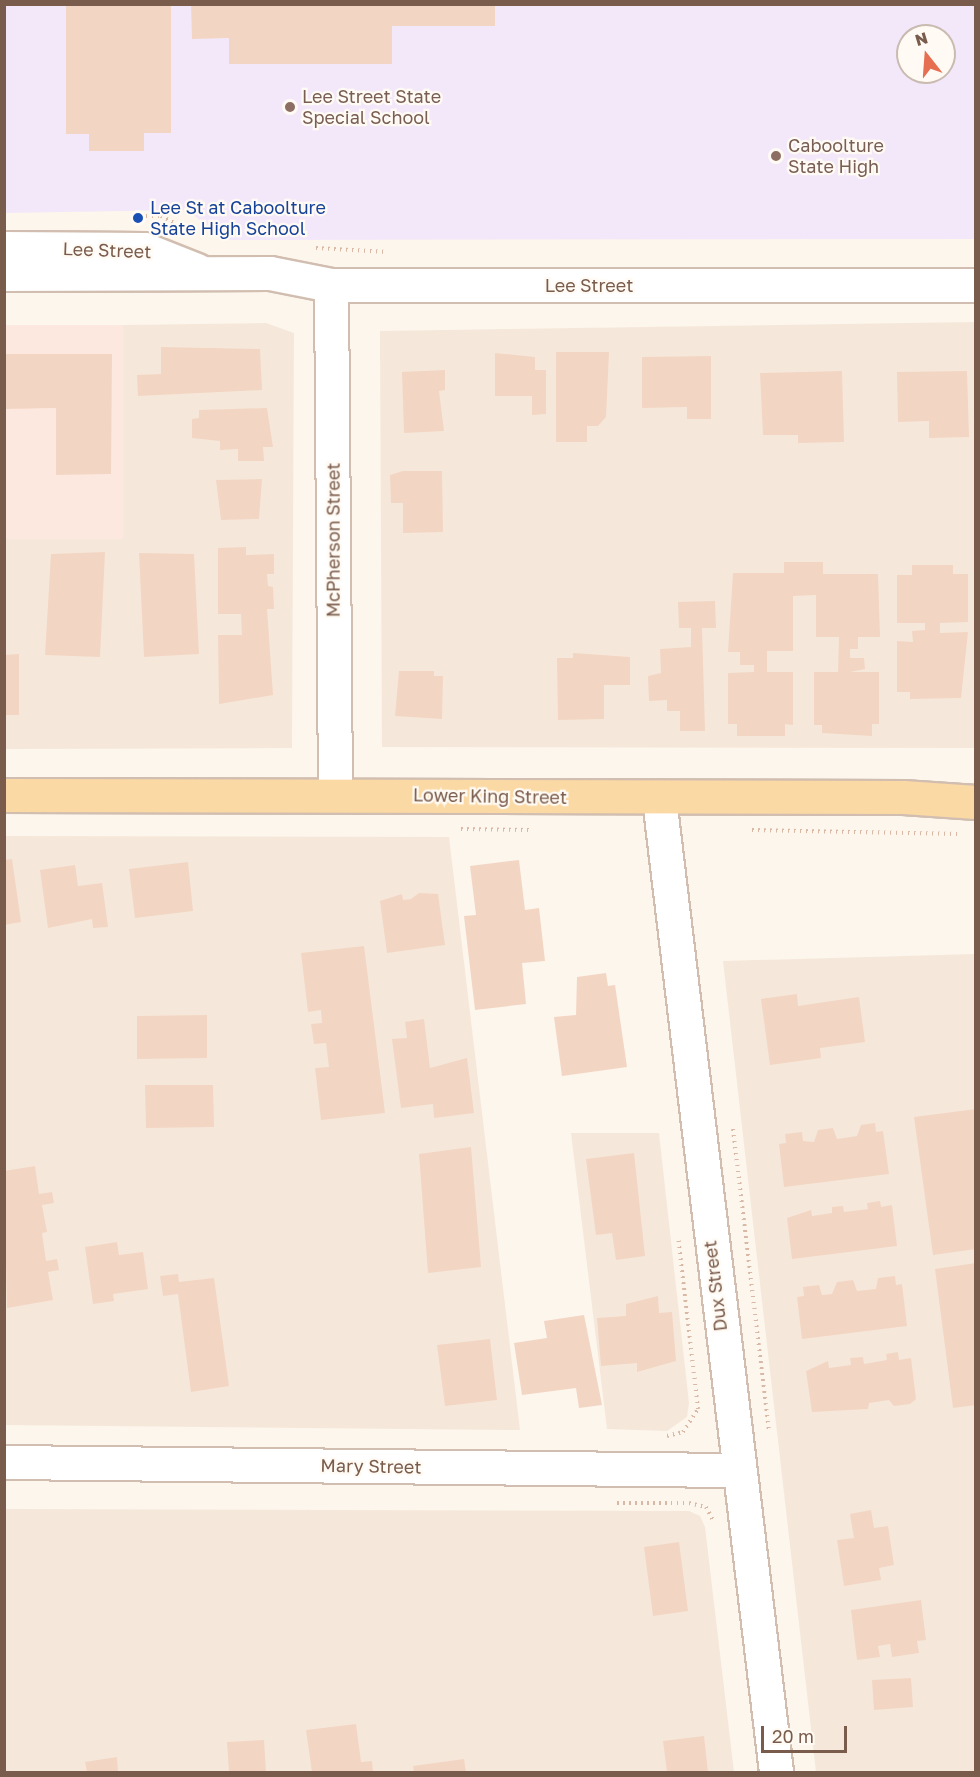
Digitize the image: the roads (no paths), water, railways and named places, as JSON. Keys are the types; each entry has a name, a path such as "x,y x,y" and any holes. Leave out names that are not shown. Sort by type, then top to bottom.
{"main road":[{"name":"Lower King Street","path":"4,795 335,795 659,799 903,797 975,802"}],"street":[{"name":"Lee Street","path":"4,248 144,249 204,274"},
{"name":"Lee Street","path":"4,274 300,275 332,285 975,285"},
{"name":"McPherson Street","path":"332,285 335,795"},
{"name":"Dux Street","path":"659,799 737,1470 776,1773"},
{"name":"Mary Street","path":"4,1462 737,1470"}],"place":[{"name":"Lee Street State Special School","path":"290,107"},
{"name":"Caboolture State High","path":"776,156"},
{"name":"Lee St at Caboolture State High School","path":"138,218"}]}
